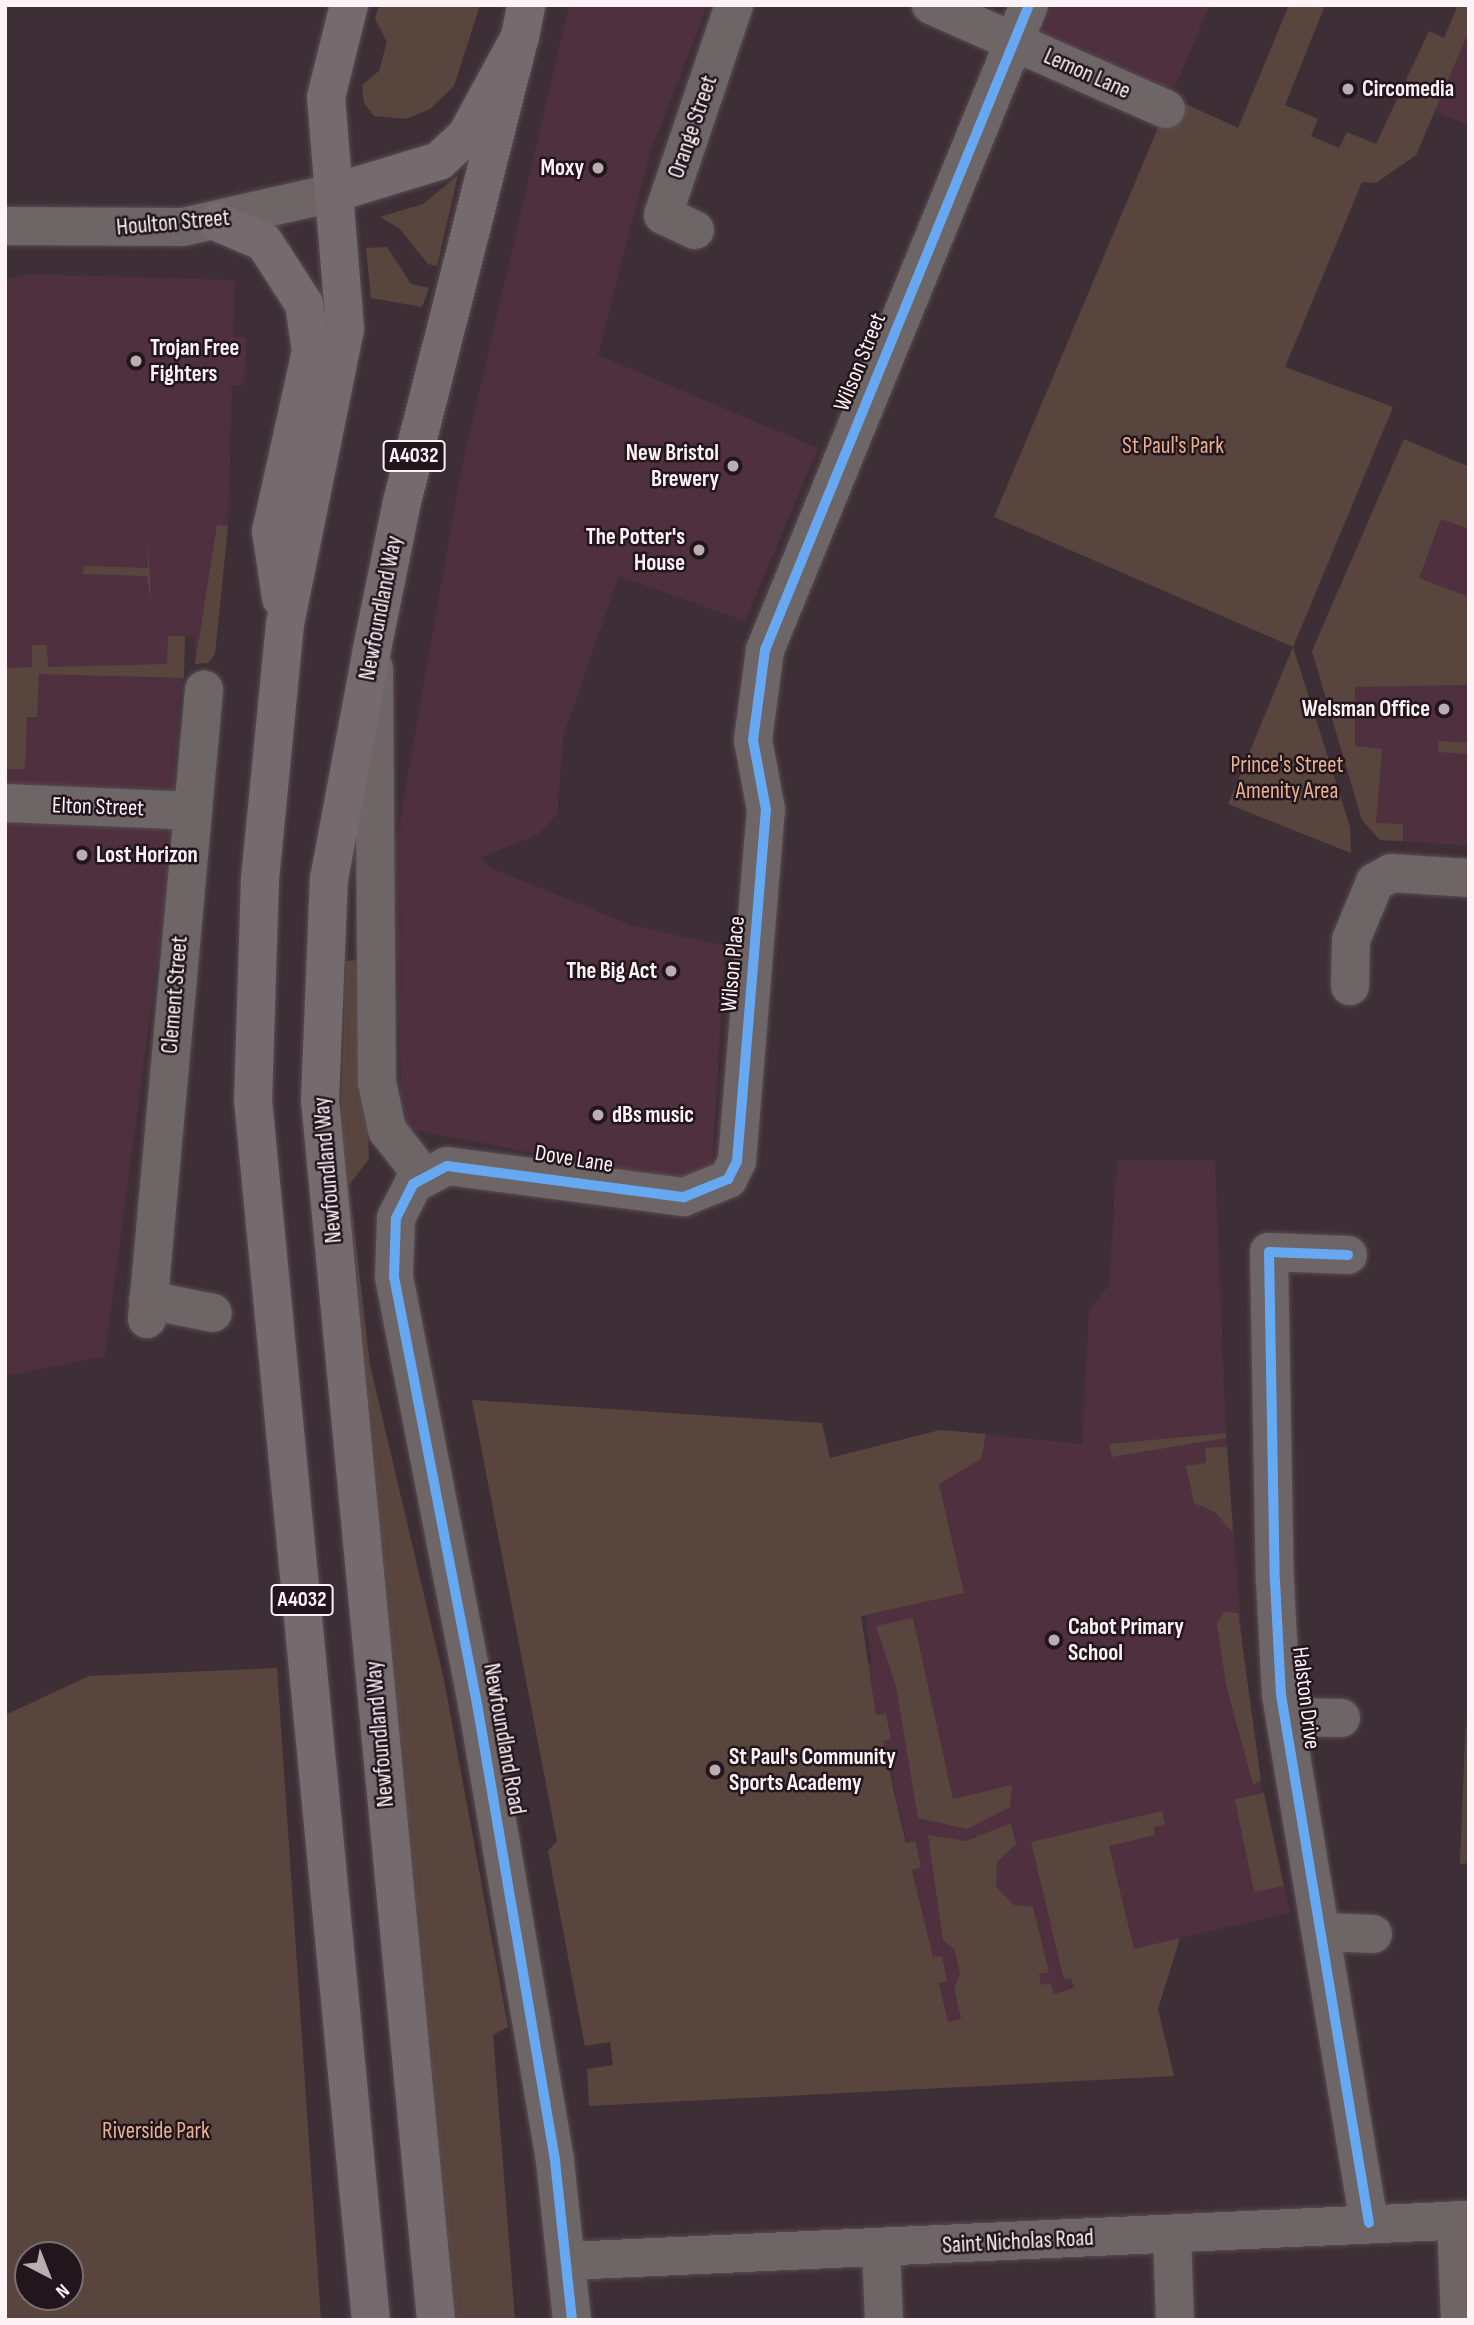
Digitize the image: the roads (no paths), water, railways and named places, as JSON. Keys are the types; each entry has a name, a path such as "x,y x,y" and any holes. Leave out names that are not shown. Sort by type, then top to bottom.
{"highway":[{"path":"337,192 326,97 349,5"},
{"name":"A4032","path":"371,2320 253,1100 260,879 285,624 345,329 337,192 439,161 488,103 523,21"},
{"name":"Newfoundland Way","path":"436,2320 320,1100 330,879 372,649 402,502 523,21"},
{"path":"218,222 264,242 304,304 311,351 271,531 285,624"}],"street":[{"name":"Orange Street","path":"695,230 663,215 734,5"},
{"name":"Lemon Lane","path":"931,5 1166,109"},
{"name":"Wilson Street","path":"753,740 765,650 1029,5"},
{"name":"Houlton Street","path":"5,226 218,222 337,192"},
{"path":"372,649 379,1110 423,1175"},
{"name":"Clement Street","path":"204,690 148,1310 213,1313"},
{"name":"Wilson Place","path":"719,1187 737,1161 766,810 753,740"},
{"name":"Elton Street","path":"5,803 192,811"},
{"path":"1350,986 1351,940 1382,875 1469,878"},
{"name":"Dove Lane","path":"423,1175 473,1165 684,1197 719,1187"},
{"name":"Newfoundland Road","path":"423,1175 396,1218 394,1277 478,1709 568,2261 572,2320"},
{"name":"Halston Drive","path":"1348,1255 1269,1252 1275,1581 1284,1717 1324,1932 1369,2223"},
{"name":"Halston Drive","path":"1284,1717 1341,1718"},
{"path":"1324,1932 1373,1934"},
{"path":"1460,2320 1462,2220"},
{"name":"Saint Nicholas Road","path":"568,2261 881,2249 1462,2220"},
{"path":"1172,2235 1175,2320"},
{"path":"881,2249 884,2320"}],"place":[{"name":"Circomedia","path":"1348,89"},
{"name":"Moxy","path":"598,168"},
{"name":"Trojan Free Fighters","path":"136,361"},
{"name":"New Bristol Brewery","path":"733,466"},
{"name":"The Potter's House","path":"699,550"},
{"name":"Welsman Office","path":"1444,709"},
{"name":"Lost Horizon","path":"82,855"},
{"name":"The Big Act","path":"671,971"},
{"name":"dBs music","path":"598,1115"},
{"name":"Cabot Primary School","path":"1054,1640"},
{"name":"St Paul's Community Sports Academy","path":"715,1770"}],"park label":[{"name":"St Paul's Park","path":"1173,446"},
{"name":"Prince's Street Amenity Area","path":"1287,778"},
{"name":"Riverside Park","path":"156,2131"}]}
